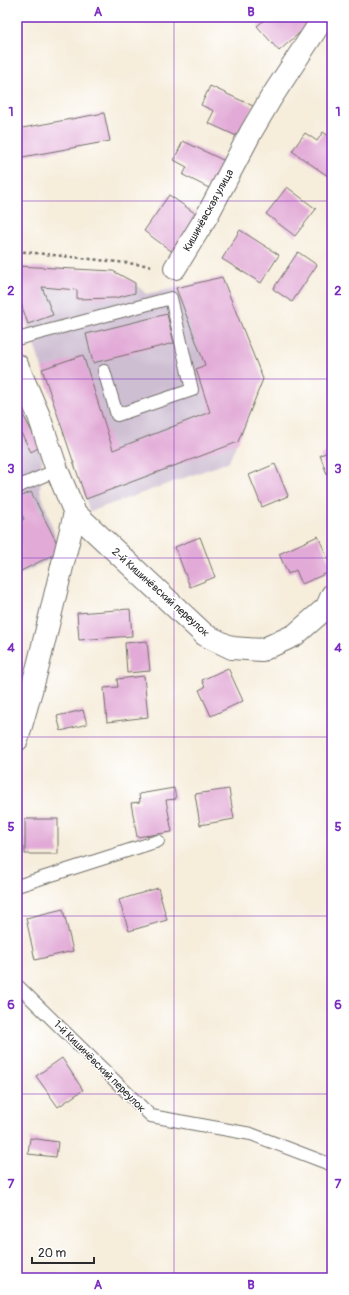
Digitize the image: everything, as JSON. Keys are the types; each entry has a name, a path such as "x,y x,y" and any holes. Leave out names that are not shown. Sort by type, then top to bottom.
{"street":[{"name":"Кишинёвская улица","path":"175,268 208,214 251,132 271,98 324,17"},
{"path":"17,367 39,416 57,470 75,513 38,666 17,740"},
{"name":"2-й Кишинёвский переулок","path":"75,513 205,635 232,648 262,650 295,635 327,606 332,595"}],"lane":[{"path":"17,340 170,298 192,390 117,415 104,372"},
{"path":"17,487 57,470"},
{"path":"17,886 158,841"},
{"name":"1-й Кишинёвский переулок","path":"17,985 151,1116 251,1134 332,1165"}],"path":[{"path":"17,251 175,268"}],"shaded area":[{"path":"17,266 113,271 135,283 146,294 222,277 263,379 229,462 89,512 86,499 17,294"},
{"path":"17,399 43,447 40,490 61,554 17,576"}],"building":[{"path":"268,17 311,17 314,20 279,51 257,26"},
{"path":"210,86 253,106 239,137 208,123 214,111 201,105"},
{"path":"104,113 110,141 17,158 17,129"},
{"path":"323,132 332,138 332,179 292,151 305,133 317,141"},
{"path":"183,141 227,162 213,190 183,175 187,167 174,160"},
{"path":"287,187 316,209 295,236 266,214"},
{"path":"169,195 199,216 174,253 144,231"},
{"path":"240,230 279,255 261,283 222,259"},
{"path":"298,252 317,265 292,302 273,289"},
{"path":"17,266 113,271 135,283 135,293 115,298 77,299 77,290 42,287 53,315 28,324 17,292"},
{"path":"222,277 263,379 238,442 86,499 42,369 83,355 113,450 210,412 196,369 205,365 176,288"},
{"path":"167,314 174,343 93,363 86,334"},
{"path":"20,409 40,447 31,452 17,425 17,411"},
{"path":"332,451 332,488 320,455"},
{"path":"275,464 288,496 262,507 249,475"},
{"path":"31,492 61,551 17,573 17,523 24,519 17,505 17,498"},
{"path":"318,536 332,571 302,584 296,570 288,574 279,554"},
{"path":"200,537 215,577 190,587 175,547"},
{"path":"130,609 132,636 79,640 77,613"},
{"path":"147,641 150,671 127,673 125,643"},
{"path":"228,668 243,701 211,716 199,690 205,687 202,680"},
{"path":"144,676 148,717 107,722 104,688 118,687 117,679"},
{"path":"83,710 87,724 61,731 57,716"},
{"path":"174,788 176,799 166,800 172,832 137,837 131,803 140,802 139,794"},
{"path":"229,789 234,819 200,825 195,794"},
{"path":"25,819 58,819 58,854 25,854"},
{"path":"158,888 167,920 129,931 119,900"},
{"path":"63,909 73,951 35,960 26,918"},
{"path":"62,1058 83,1090 58,1107 36,1076"},
{"path":"30,1138 58,1142 56,1157 28,1154"}]}
